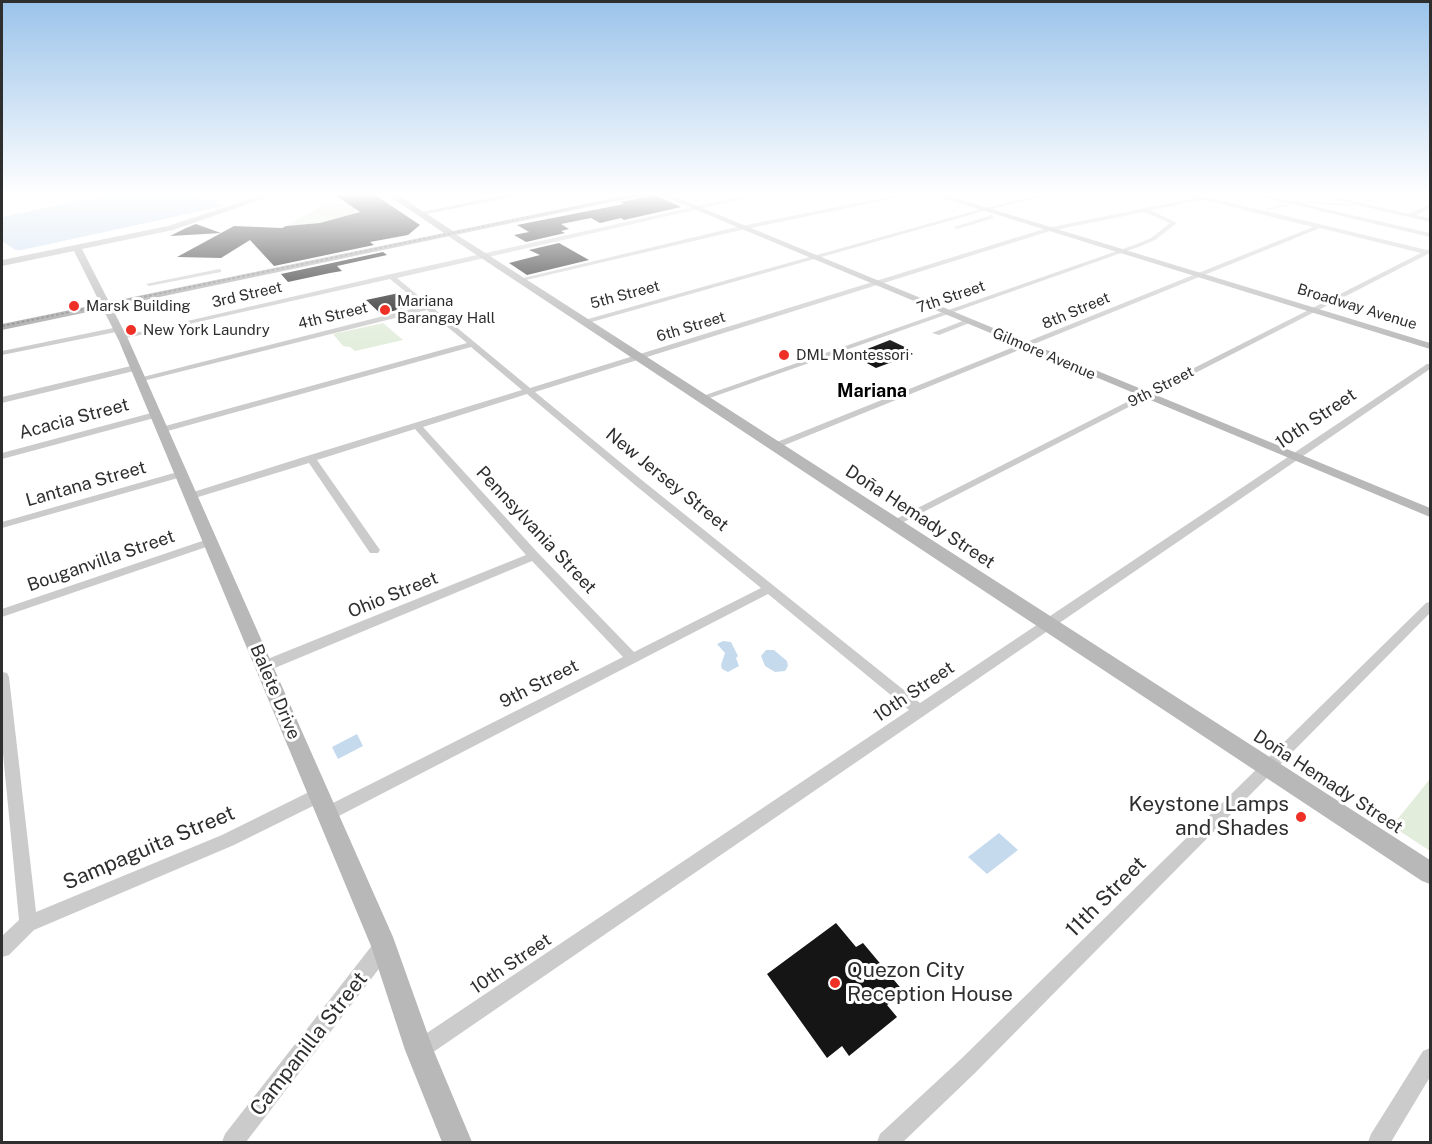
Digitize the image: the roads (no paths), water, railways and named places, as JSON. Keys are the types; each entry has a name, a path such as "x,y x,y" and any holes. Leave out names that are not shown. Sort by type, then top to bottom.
{"main road":[{"path":"2,263 84,246"},
{"path":"104,304 150,287 375,246"},
{"path":"2,326 384,246"},
{"name":"Doña Hemady Street","path":"471,246 1431,873"},
{"name":"Gilmore Avenue","path":"786,246 1431,513"},
{"name":"Broadway Avenue","path":"1106,246 1431,345"},
{"name":"Balete Drive","path":"77,248 120,333 384,946 419,1050 457,1143"}],"street":[{"name":"3rd Street","path":"2,353 120,333 525,246"},
{"path":"522,279 662,246"},
{"name":"5th Street","path":"585,321 851,246"},
{"name":"6th Street","path":"191,496 993,246"},
{"name":"7th Street","path":"701,398 1133,246"},
{"name":"8th Street","path":"775,446 1270,246"},
{"path":"1409,246 1429,251"},
{"name":"9th Street","path":"894,524 1429,251"},
{"path":"150,287 219,271"},
{"name":"New Jersey Street","path":"391,276 920,711"},
{"name":"4th Street","path":"2,400 137,374 430,307"},
{"path":"936,333 968,322"},
{"path":"158,422 474,344"},
{"name":"10th Street","path":"419,1050 1431,366"},
{"name":"Acacia Street","path":"2,456 158,422"},
{"name":"Pennsylvania Street","path":"416,425 534,556 632,658"},
{"path":"311,458 374,550"},
{"name":"Lantana Street","path":"2,525 181,474"},
{"name":"Bouganvilla Street","path":"2,613 211,543"},
{"name":"Ohio Street","path":"265,666 534,556"},
{"name":"9th Street","path":"323,805 632,658 769,589"},
{"name":"11th Street","path":"888,1143 1431,606"},
{"path":"2,677 28,924"},
{"name":"Sampaguita Street","path":"2,948 28,924 228,840 323,805"},
{"name":"Campanilla Street","path":"233,1143 384,946"},
{"path":"1378,1143 1431,1058"}],"water":[{"path":"10,246 39,246 22,250 15,250"},
{"path":"723,641 731,642 738,656 736,658 739,666 728,672 722,669 725,653 717,644"},
{"path":"766,650 774,650 787,661 788,666 785,671 775,672 765,666 761,656"},
{"path":"357,734 363,746 338,759 332,747"},
{"path":"999,833 1018,850 987,874 968,857"}],"railway":[{"path":"2,326 387,246"}],"place":[{"name":"Marsk Building","path":"74,306"},
{"name":"Mariana Barangay Hall","path":"385,310"},
{"name":"New York Laundry","path":"131,330"},
{"name":"DML Montessori","path":"784,355"},
{"name":"Keystone Lamps and Shades","path":"1301,817"},
{"name":"Quezon City Reception House","path":"835,983"}],"district":[{"name":"Mariana","path":"872,391"}]}
